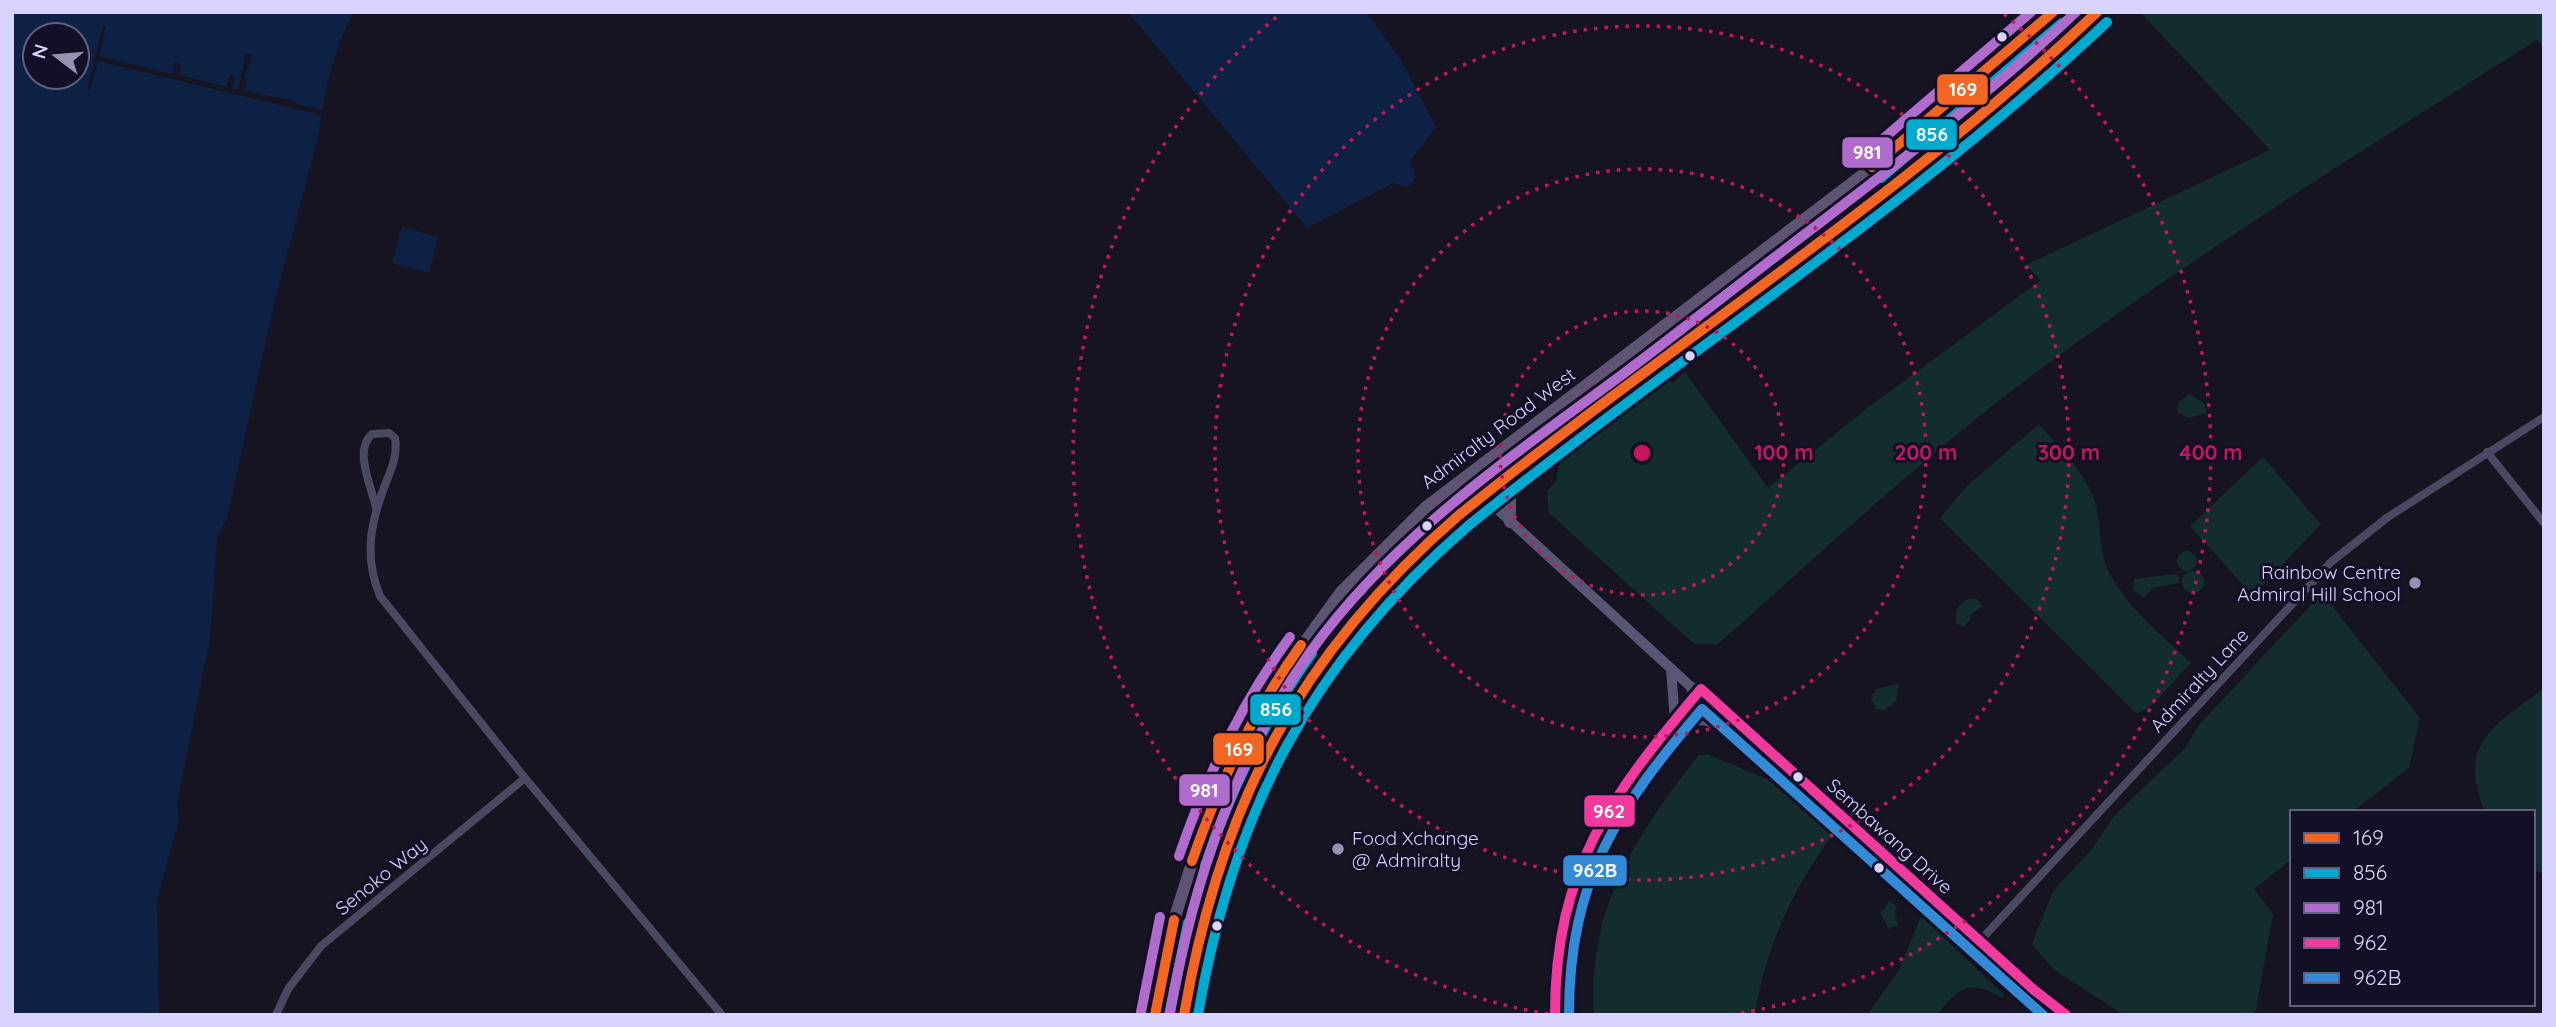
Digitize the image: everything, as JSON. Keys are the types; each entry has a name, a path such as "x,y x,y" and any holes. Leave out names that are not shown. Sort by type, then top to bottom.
{"main road":[{"name":"Admiralty Road West","path":"1155,1015 1174,920 1211,803 1259,708 1288,663 1341,592 1392,538 1444,493 1890,153 2053,12"},
{"path":"1184,1015 1195,951 1217,870 1256,770 1307,683 1364,608 1404,565 1525,461 1759,289 1922,163 1982,115 2097,12"},
{"path":"1510,522 1510,494 1525,461"},
{"path":"1444,493 1469,487 1476,488 1483,496"},
{"name":"Sembawang Drive","path":"1483,496 1977,944 2048,1015"},
{"path":"1671,668 1675,722 1704,720 1730,729"},
{"name":"Sembawang Drive","path":"1695,690 1730,729 1977,944 2066,1015"}],"street":[{"name":"Admiralty Lane","path":"1977,944 2332,562 2388,517 2544,417"},
{"path":"376,508 364,463 364,449 372,434 389,433 395,438 395,456 376,508 369,544 370,567 380,596 525,778 722,1015"},
{"path":"2487,452 2544,523"},
{"path":"1555,1015 1560,941 1586,849 1626,782 1675,722 1695,690"},
{"name":"Senoko Way","path":"276,1015 288,989 321,946 525,778"}],"green space":[{"path":"2143,12 2544,12 2544,47 2537,40 2346,161 2158,286 2035,373 1913,471 1718,644 1694,644 1549,513 1547,491 1556,481 1561,455 1658,376 1673,383 1685,372 1768,488 1870,406 2041,280 2026,265 2270,150"},
{"path":"2190,394 2204,403 2207,413 2188,418 2177,412 2179,402"},
{"path":"2039,424 2086,481 2095,503 2102,549 2111,576 2148,622 2191,663 2153,704 2137,714 1940,518 1967,486"},
{"path":"2263,457 2321,524 2253,596 2190,526"},
{"path":"2183,551 2191,551 2197,561 2191,571 2183,571 2177,565 2177,557"},
{"path":"2193,571 2201,574 2204,582 2201,590 2193,593 2185,590 2182,582 2185,574"},
{"path":"2175,574 2179,576 2179,583 2153,588 2144,598 2133,590 2134,579"},
{"path":"2322,593 2420,718 2409,768 2355,810 2290,810 2290,861 2254,889 2273,914 2255,1015 2124,1015 2053,969 2032,944 2053,891 2092,849 2114,816 2185,748 2199,725"},
{"path":"1969,599 1977,599 1983,606 1970,615 1970,620 1964,627 1956,623 1957,612 1959,606"},
{"path":"1899,684 1896,701 1884,711 1876,709 1871,698 1876,689"},
{"path":"2544,688 2544,874 2535,871 2535,810 2484,810 2477,788 2475,768 2478,752 2485,738 2510,714"},
{"path":"1707,754 1767,779 1833,834 1805,876 1783,920 1766,966 1755,1015 1594,1015 1594,977 1599,941 1607,907 1620,875 1675,785 1698,756"},
{"path":"1889,901 1897,906 1895,911 1898,925 1888,929 1881,913"},
{"path":"1921,916 2004,995 2003,998 1972,987 1958,992 1937,1015 1867,1015 1899,970"}],"water":[{"path":"12,12 354,12 340,41 330,73 318,137 274,304 227,518 217,539 210,637 177,804 179,819 157,899 159,1015 12,1015"},
{"path":"1128,12 1366,12 1401,60 1436,127 1410,161 1416,176 1409,187 1393,183 1307,228"},
{"path":"402,227 438,237 429,273 392,263"}],"pier":[{"path":"103,26 106,27 99,56 171,74 175,62 181,64 179,75 226,87 230,75 235,76 232,88 238,90 246,53 253,55 244,77 247,79 244,91 296,101 296,104 322,110 321,115 98,61 91,86 91,73"}],"transit line":[{"name":"981","path":"1863,156 2031,12"},
{"name":"169","path":"1872,167 2053,12"},
{"name":"981","path":"1170,1013 1204,870 1239,779 1284,692 1311,651 1344,609 1379,571 1456,501 1917,148 2014,68 2076,12"},
{"name":"169","path":"1184,1015 1200,939 1220,868 1244,802 1275,739 1311,679 1353,622 1402,568 1459,515 1539,452 1944,146 2097,12"},
{"name":"856","path":"1198,1015 1213,941 1233,872 1257,806 1287,745 1323,687 1364,631 1413,578 1468,526 1953,156 2107,22"},
{"name":"856","path":"1881,178 2062,23"},
{"name":"981","path":"1179,856 1226,742 1255,689 1290,637"},
{"name":"169","path":"1192,861 1239,749 1268,696 1301,645"},
{"name":"856","path":"1205,866 1238,782 1264,729 1312,653"},
{"name":"962","path":"1555,1015 1558,963 1565,917 1577,876 1594,837 1640,764 1701,689 2034,990 2066,1015"},
{"name":"962B","path":"1569,1015 1571,967 1578,924 1589,885 1604,848 1646,779 1702,709 2043,1015"},
{"name":"981","path":"1141,1012 1160,917"},
{"name":"169","path":"1155,1015 1174,920"},
{"name":"856","path":"1169,1015 1188,923"}],"place":[{"name":"Rainbow Centre Admiral Hill School","path":"2415,583"},
{"name":"Food Xchange @ Admiralty","path":"1338,849"}]}
